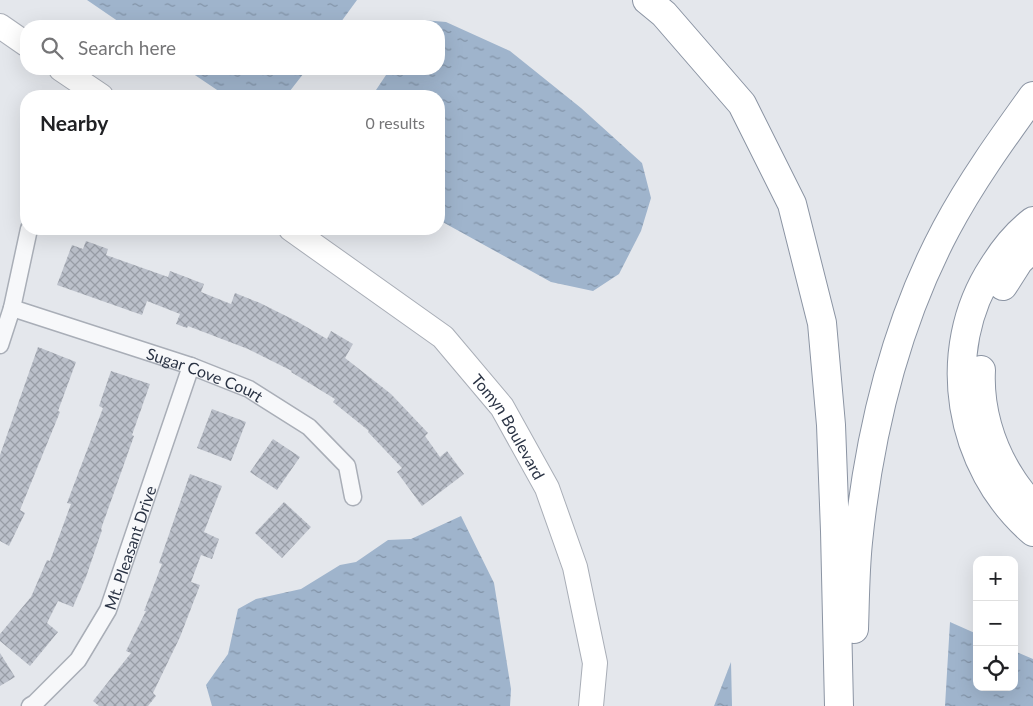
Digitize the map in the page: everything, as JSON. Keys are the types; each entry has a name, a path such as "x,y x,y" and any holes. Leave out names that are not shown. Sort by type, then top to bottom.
{"highway":[{"path":"647,0 664,14 742,104 792,204 822,324 831,425 847,537 851,706"},
{"path":"839,706 847,537 869,468 886,386 914,301 946,230 980,170 1033,96"},
{"path":"1033,221 1018,233 984,280 971,312 963,344 961,382 966,421 976,452 992,485 1022,523 1033,532"},
{"path":"1033,248 1019,261 1001,289 989,318 982,348 980,386 986,421 994,445 1010,478 1033,507"}],"street":[{"path":"0,26 20,40"},
{"path":"70,75 92,90"},
{"path":"0,345 12,308 29,235"},
{"name":"Tomyn Boulevard","path":"299,235 443,337 502,407 547,488 575,567 595,663 590,706"},
{"name":"Sugar Cove Court","path":"12,308 191,366 249,389 309,427 347,466 353,497"},
{"name":"Mt. Pleasant Drive","path":"30,706 78,660 108,610 191,366"}],"water":[{"path":"87,0 357,0 342,20 116,20"},
{"path":"445,22 510,51 581,108 642,163 651,198 641,231 619,274 593,291 551,282 445,223 445,90 376,90 386,75 445,75"},
{"path":"195,75 302,75 291,90 217,90"},
{"path":"461,516 494,583 511,689 510,706 212,706 206,685 228,654 238,609 256,599 301,589 340,565 356,562 388,540 411,539"},
{"path":"950,622 973,632 973,691 1018,691 1018,653 1033,659 1033,706 945,706"},
{"path":"731,662 732,706 714,706"}],"building":[{"path":"86,241 108,249 106,255 168,277 170,271 204,284 201,292 231,304 235,293 298,322 327,339 331,331 353,344 345,358 391,394 428,433 425,436 440,457 447,451 464,474 422,506 397,472 402,468 369,431 333,402 335,399 292,371 248,349 188,326 187,328 176,324 180,314 147,301 142,315 57,285 72,245 83,249"},
{"path":"38,347 76,362 58,411 60,412 20,510 25,513 9,546 0,541 0,455"},
{"path":"111,371 150,384 86,577 73,607 58,601 47,623 58,632 30,666 0,641 0,634 31,597 47,560 50,561 71,504 67,503 103,408 99,406"},
{"path":"212,409 246,422 231,461 197,448"},
{"path":"273,439 300,457 277,490 250,472"},
{"path":"190,474 222,486 204,532 219,539 212,559 201,555 191,582 200,585 180,637 153,693 156,696 148,706 99,706 93,701 131,653 126,651 146,611 144,611 162,564 159,563"},
{"path":"284,502 311,527 282,558 255,533"},
{"path":"0,653 15,677 0,686"}]}
